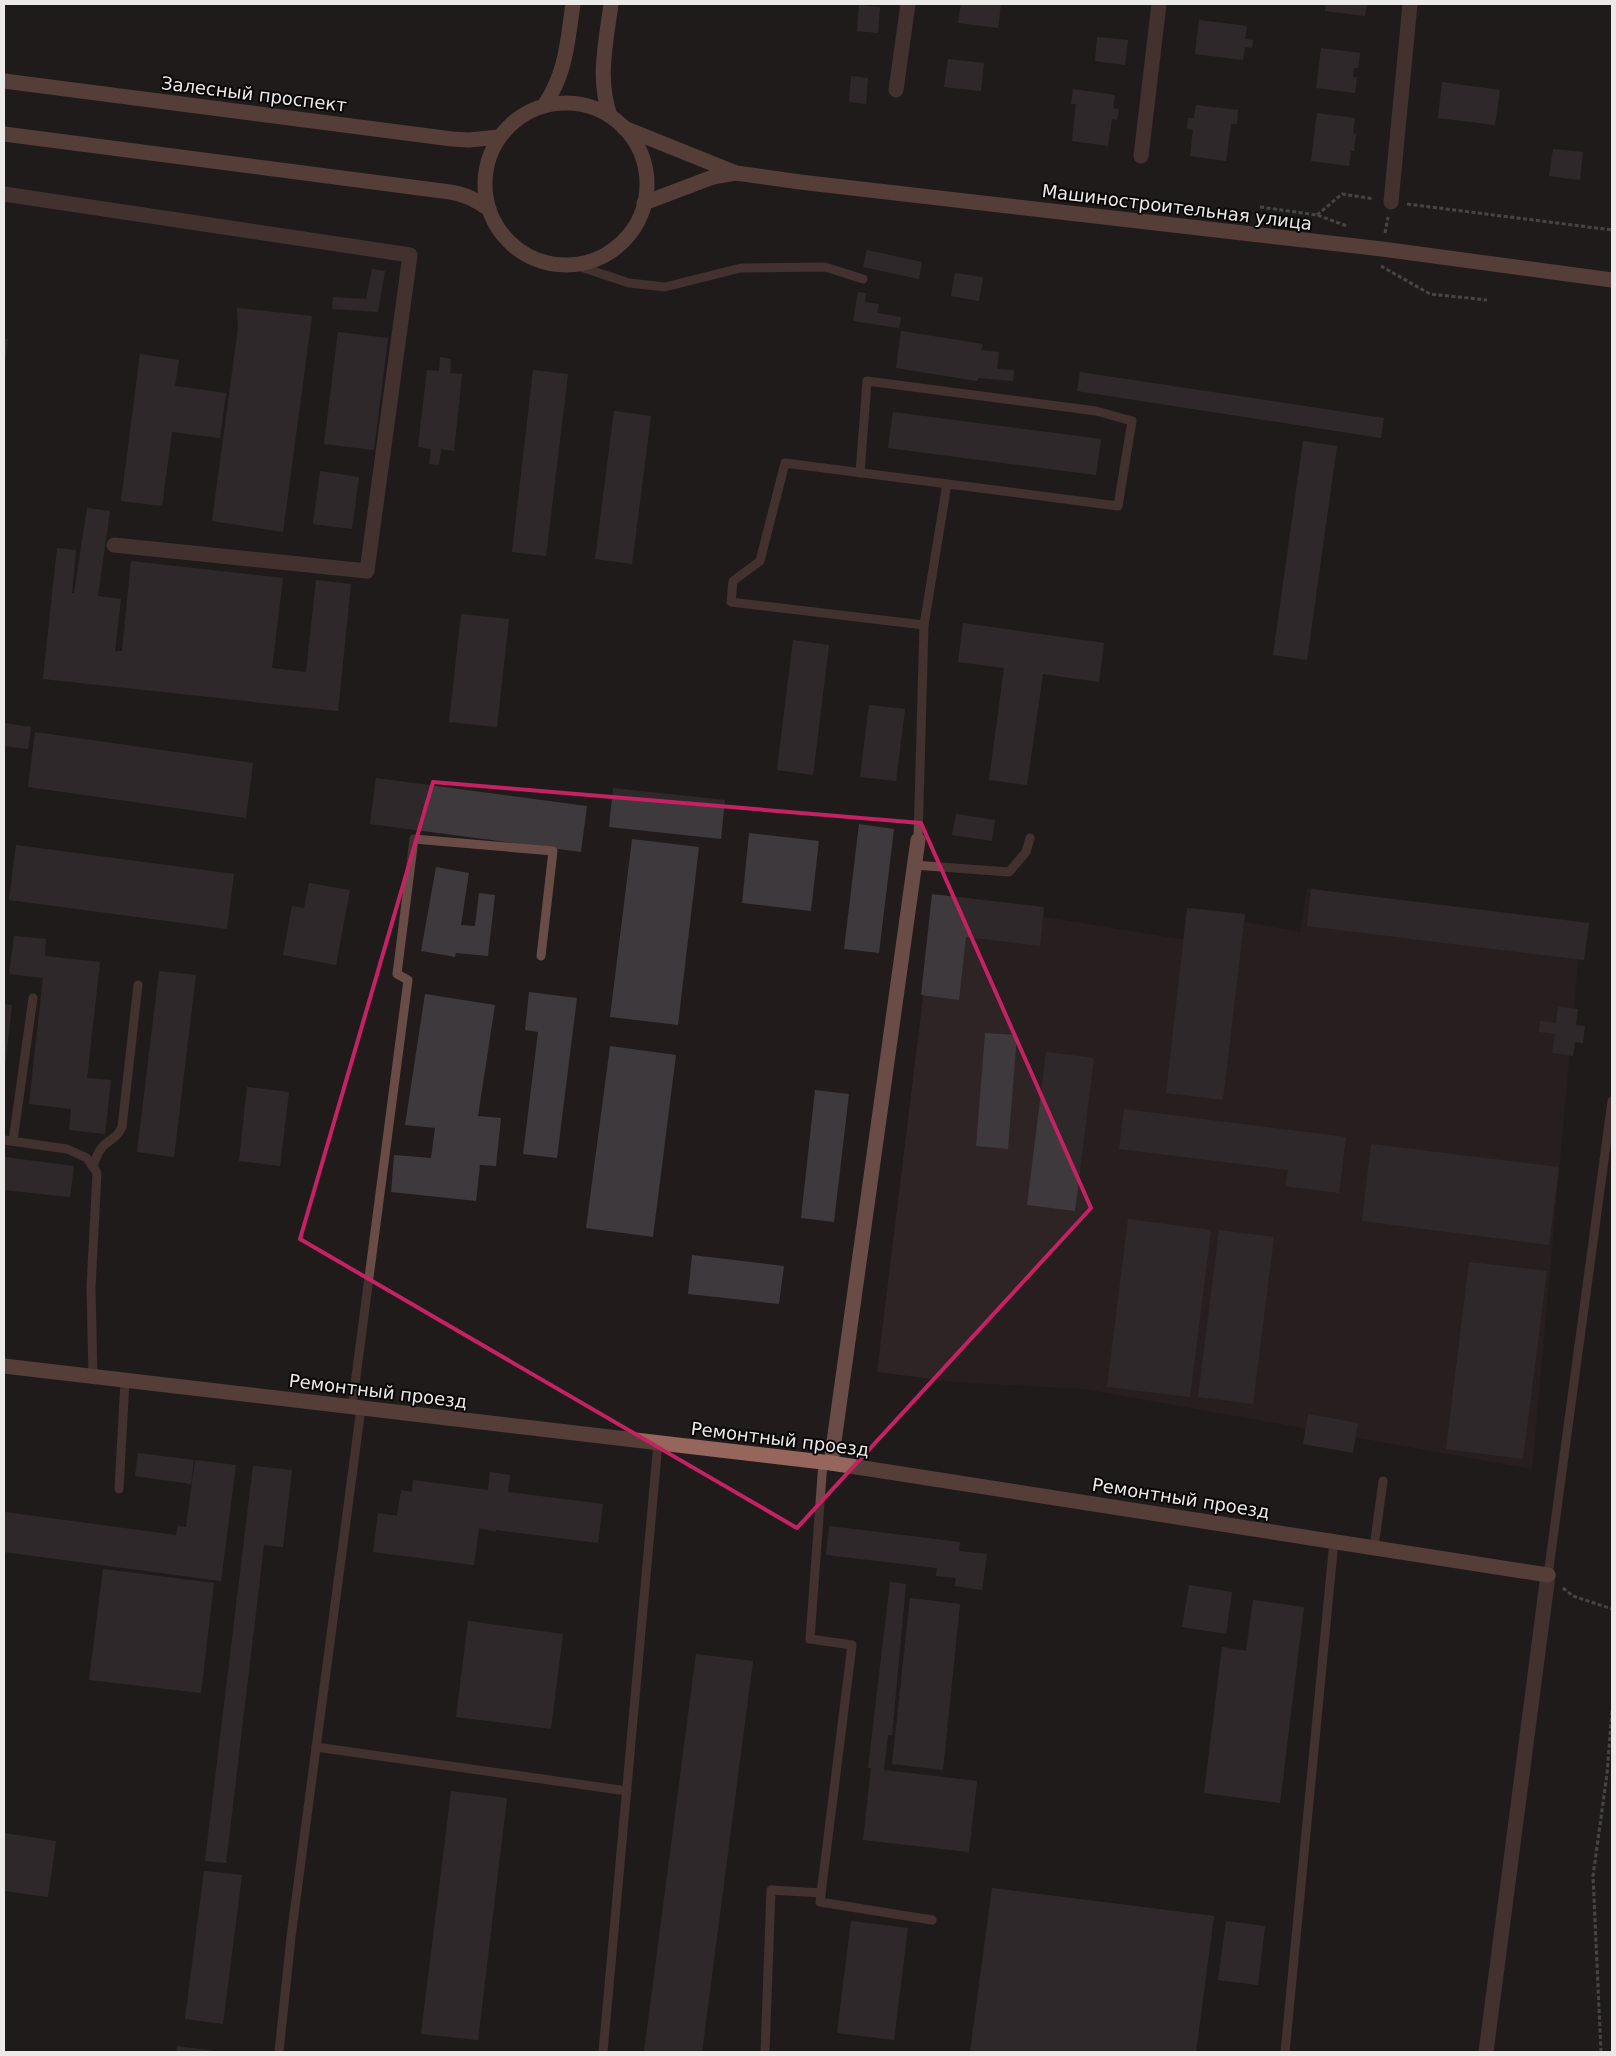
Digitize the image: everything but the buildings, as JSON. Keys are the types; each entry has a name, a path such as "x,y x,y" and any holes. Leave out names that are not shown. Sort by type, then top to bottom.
{"street":[{"path":"544,106 556,88 566,54 573,4"},
{"path":"610,116 604,100 602,72 611,4"},
{"path":"896,90 908,4"},
{"path":"1141,156 1159,4"},
{"path":"1391,202 1410,4"},
{"name":"Залесный проспект","path":"4,81 452,139 469,140 499,137"},
{"path":"566,103 589,106 610,116 624,128 636,143 643,160 646,179 644,203 635,226 619,245 598,258 575,264 547,263 522,252 502,234 488,209 484,184 488,159 499,137 512,123 527,113 544,106 566,103"},
{"name":"Машиностроительная улица","path":"624,128 736,173 1207,230 1382,249 1612,280"},
{"path":"4,134 463,194 478,201 488,209"},
{"name":"Машиностроительная улица","path":"644,203 713,177 736,173"},
{"path":"4,194 410,255 367,571 114,545"},
{"path":"827,1463 918,840"},
{"name":"Ремонтный проезд","path":"4,1366 827,1463 1374,1547 1548,1576"},
{"path":"1486,2052 1548,1576"}],"lane":[{"path":"575,264 629,283 665,287 741,268 826,268 863,279"},
{"path":"860,473 867,381 1096,412 1132,422 1118,506 860,473 785,463 760,561 733,582 731,602 924,625"},
{"path":"918,840 924,625 947,484"},
{"path":"914,865 1010,872 1026,852 1030,838"},
{"path":"278,2052 408,980 397,974 414,840 553,851 541,956"},
{"path":"93,1167 97,1153 116,1137 122,1127 138,985"},
{"path":"33,998 9,1140 67,1149 87,1158 97,1173 91,1287 93,1377"},
{"path":"1548,1576 1612,1100"},
{"path":"119,1489 125,1381"},
{"path":"603,2052 658,1443"},
{"path":"827,1463 810,1639 852,1646 820,1902 932,1920"},
{"path":"1374,1547 1383,1481"},
{"path":"1285,2052 1334,1541"},
{"path":"316,1746 626,1790"},
{"path":"765,2052 771,1890 821,1893"}],"path":[{"path":"1317,216 1342,194 1612,230"},
{"path":"1260,207 1317,216 1353,228"},
{"path":"1377,234 1384,236"},
{"path":"1548,1576 1573,1596 1612,1608"},
{"path":"1601,2052 1593,1876 1607,1774 1612,1709"}],"highlighted area":[{"path":"433,782 921,823 1091,1208 797,1528 300,1239"}],"shaded area":[{"path":"1307,888 1581,928 1532,1469 1085,1389 955,1382 877,1372 935,899 1185,940 1189,912 1300,932"}]}
